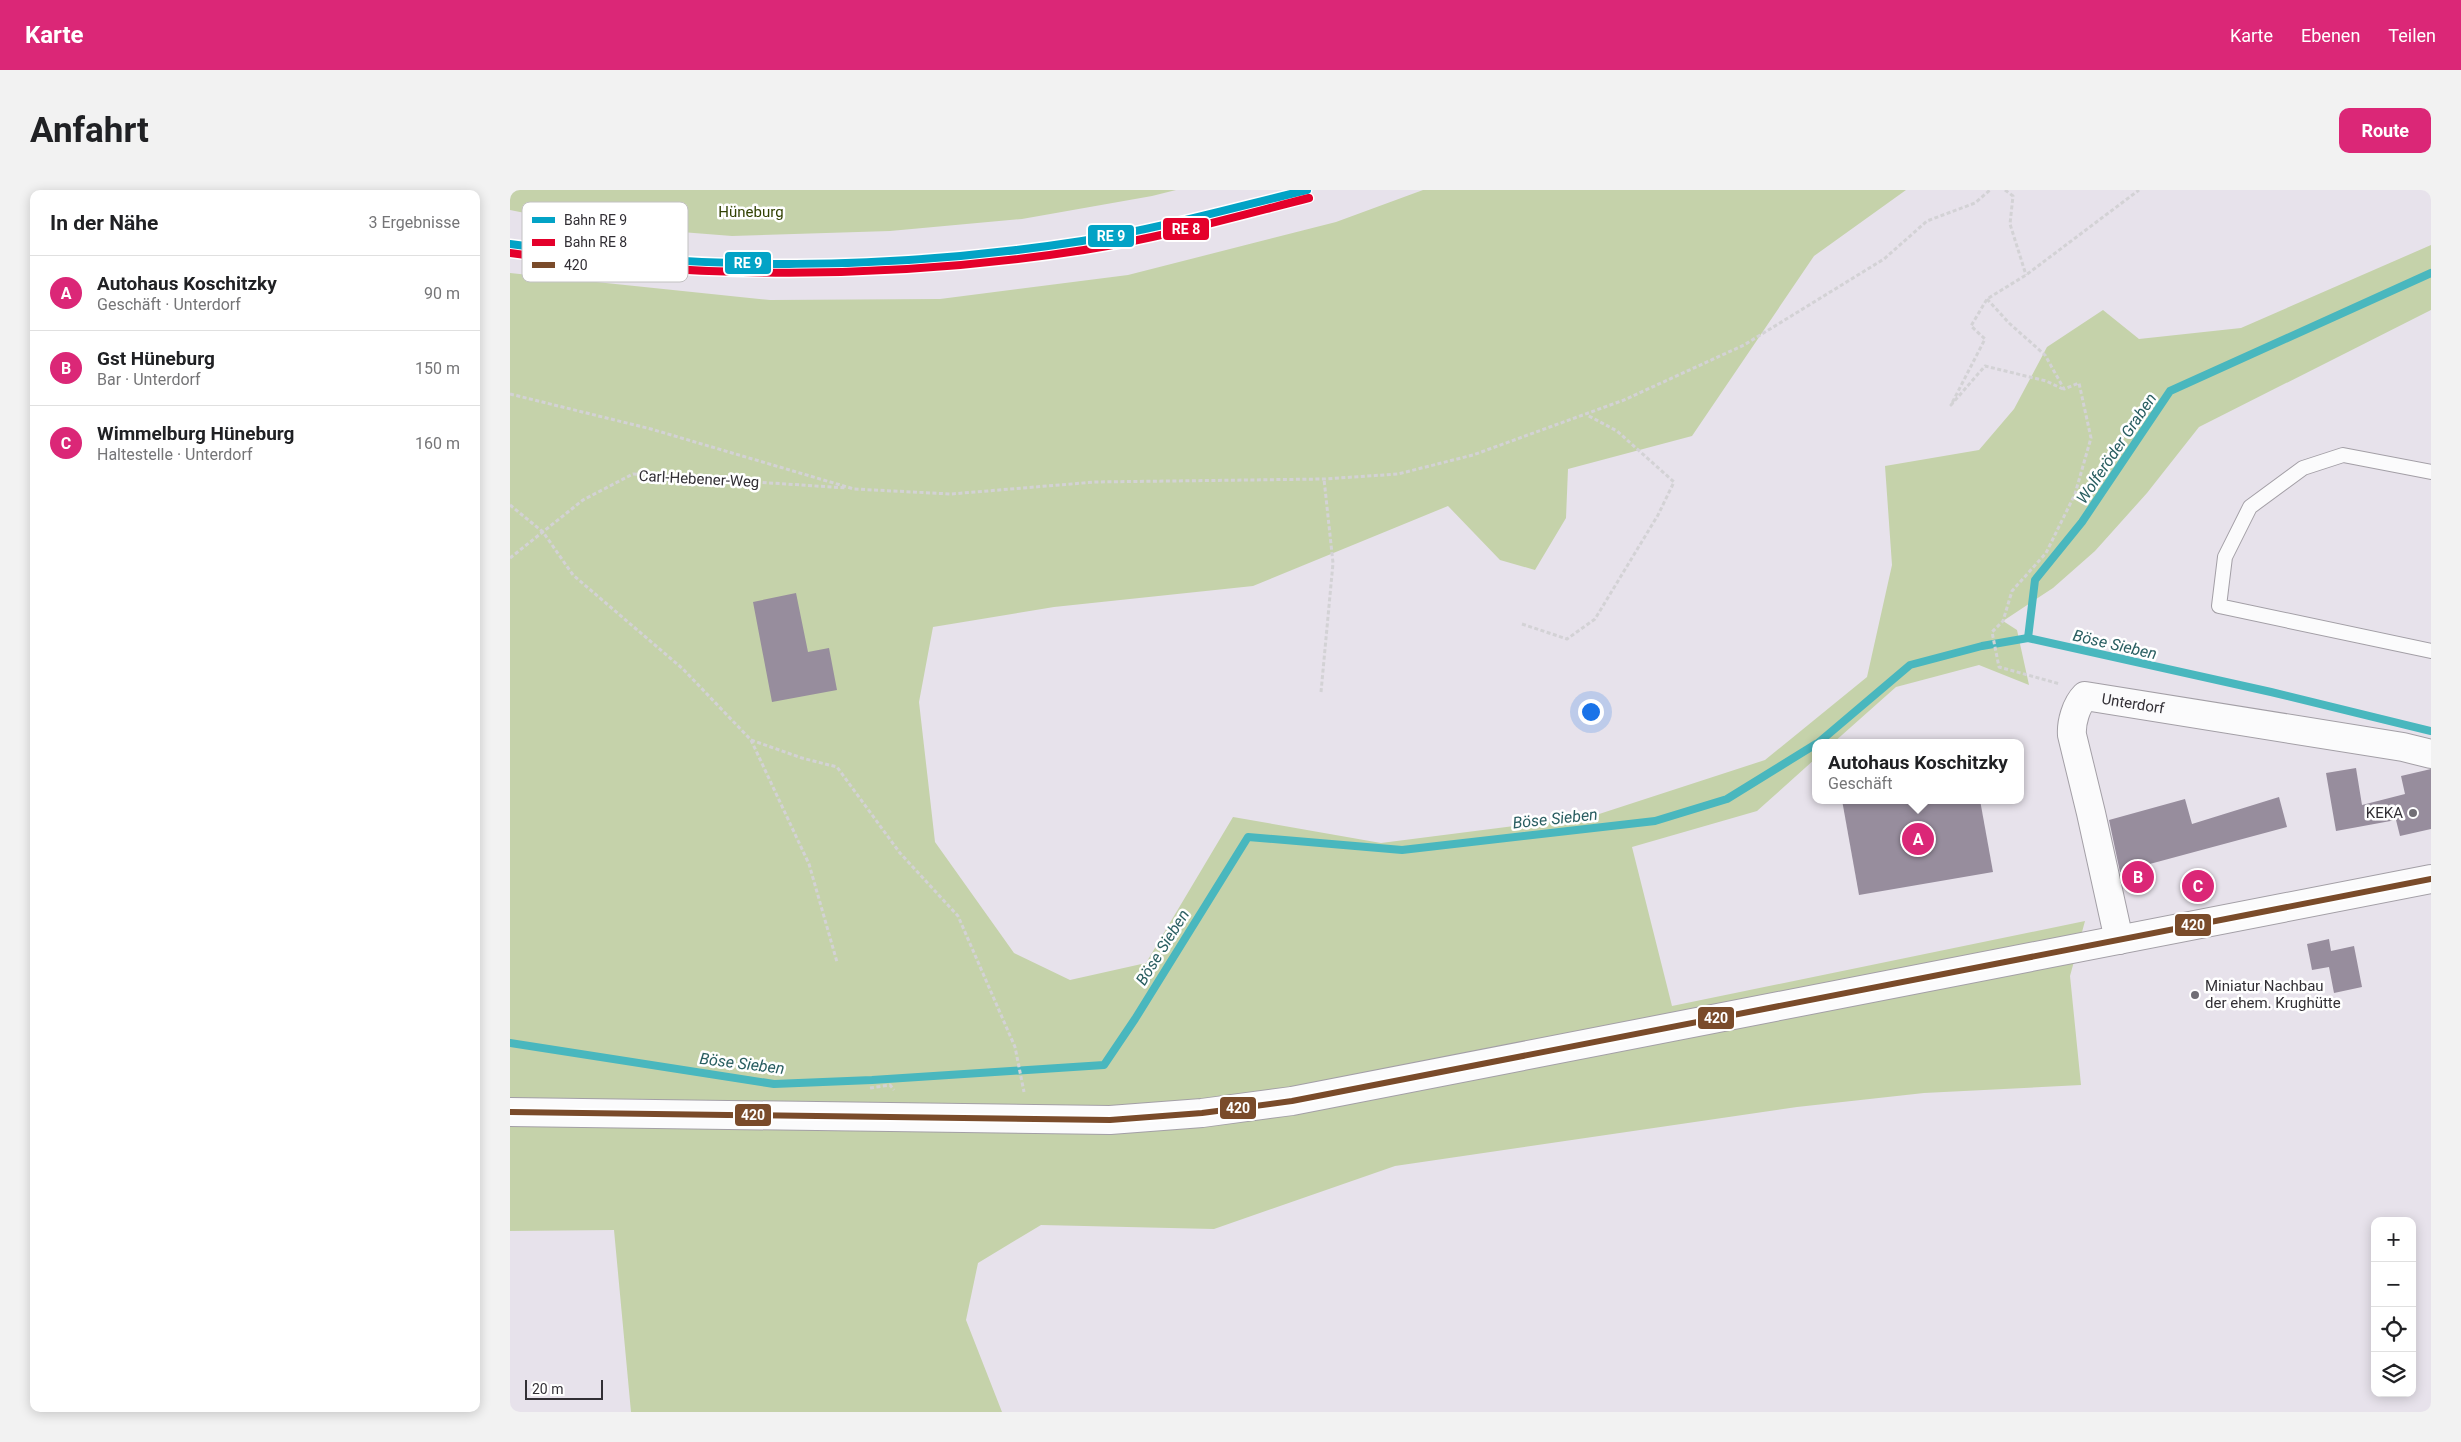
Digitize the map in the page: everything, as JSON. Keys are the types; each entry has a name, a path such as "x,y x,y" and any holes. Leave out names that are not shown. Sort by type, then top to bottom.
{"main road":[{"name":"Unterdorf","path":"2119,940 2092,813 2072,736 2072,725 2079,704 2085,696 2394,746 2431,754"},
{"path":"510,1112 1064,1120 1156,1118 1202,1113 1292,1101 2431,879"}],"lane":[{"path":"2431,472 2342,454 2303,468 2250,507 2225,557 2219,606 2431,651"}],"path":[{"path":"510,394 651,429 854,489 951,494 1095,482 1324,479 1407,472 1473,455 1624,400 1744,345 1884,258 1927,221 1975,204 1990,190"},
{"path":"2005,190 2013,196 2010,224 2026,275"},
{"path":"2085,696 2042,678 1999,667 1992,632 2003,621 2012,592 2046,552 2075,494 2091,438 2079,383 2064,389 2046,381 1985,366 1951,405 1985,339 1971,326 1988,299 2026,275 2139,190"},
{"path":"1988,299 2009,324 2045,355 2064,389"},
{"path":"1522,624 1566,639 1595,619 1644,540 1674,482 1617,431 1586,414"},
{"name":"Carl-Hebener-Weg","path":"510,558 583,500 633,474 854,489"},
{"path":"1321,692 1333,563 1324,479"},
{"path":"510,505 543,532 573,575 683,669 751,740 808,864 837,962"},
{"path":"751,740 802,758 837,767 900,853 958,916 1015,1047 1023,1087"},
{"path":"864,1095 868,1089 890,1085 898,1096"}],"green space":[{"name":"Hüneburg","path":"510,190 1176,190 1022,219 890,231 732,236 688,233 688,202 522,202 522,212 510,210"},
{"path":"1423,190 1906,190 1814,256 1692,436 1568,469 1566,518 1535,570 1500,560 1448,506 1253,586 1054,607 933,627 919,702 935,842 1014,953 1070,980 1146,963 1233,817 1381,843 1593,816 1765,760 1867,677 1892,565 1885,466 1979,450 2014,409 2047,347 2103,310 2139,339 2241,328 2431,245 2431,310 2199,427 2147,493 2095,551 2053,588 2003,621 2017,630 2029,685 1979,665 1896,687 1838,739 1812,739 1812,762 1757,811 1632,847 1672,1006 2085,921 2070,976 2081,1085 1924,1093 1797,1107 1395,1166 1214,1229 1041,1225 978,1263 966,1320 1002,1412 631,1412 614,1230 510,1231 510,273 522,274 522,282 597,282 770,300 940,299 1128,275 1336,222"}],"building":[{"path":"796,593 808,652 829,648 837,690 772,702 753,602"},
{"path":"2356,768 2362,805 2405,794 2401,776 2431,769 2431,829 2400,836 2396,820 2336,831 2326,773"},
{"path":"2279,797 2287,827 2120,872 2109,820 2185,799 2192,824"},
{"path":"1843,804 1981,804 1993,872 1859,895"},
{"path":"2329,939 2331,951 2354,946 2362,987 2334,993 2329,967 2312,970 2307,944"}],"waterway":[{"name":"Wolferöder Graben","path":"2028,638 2035,580 2082,522 2170,391 2431,273"},
{"name":"Böse Sieben","path":"1823,739 1910,665 1982,646 2028,638 2271,692 2431,731"},
{"name":"Böse Sieben","path":"510,1043 774,1084 872,1080 1104,1065 1135,1019 1248,837 1402,850 1655,821 1727,799 1812,746"}],"transit line":[{"path":"688,261 796,264 867,262 1010,251 1110,236 1307,190"},
{"path":"688,270 797,273 868,271 1012,260 1084,250 1141,239 1197,227 1309,198"},
{"path":"510,244 522,246"},
{"path":"510,253 522,254"},
{"name":"420","path":"510,1112 1110,1120 1202,1113 1292,1101 2431,879"}],"place":[{"name":"KEKA","path":"2413,813"},
{"name":"Autohaus Koschitzky","path":"1918,839"},
{"name":"Gst Hüneburg","path":"2138,877"},
{"name":"Wimmelburg Hüneburg","path":"2198,886"},
{"name":"Miniatur Nachbau der ehem. Krughütte","path":"2195,995"}]}
